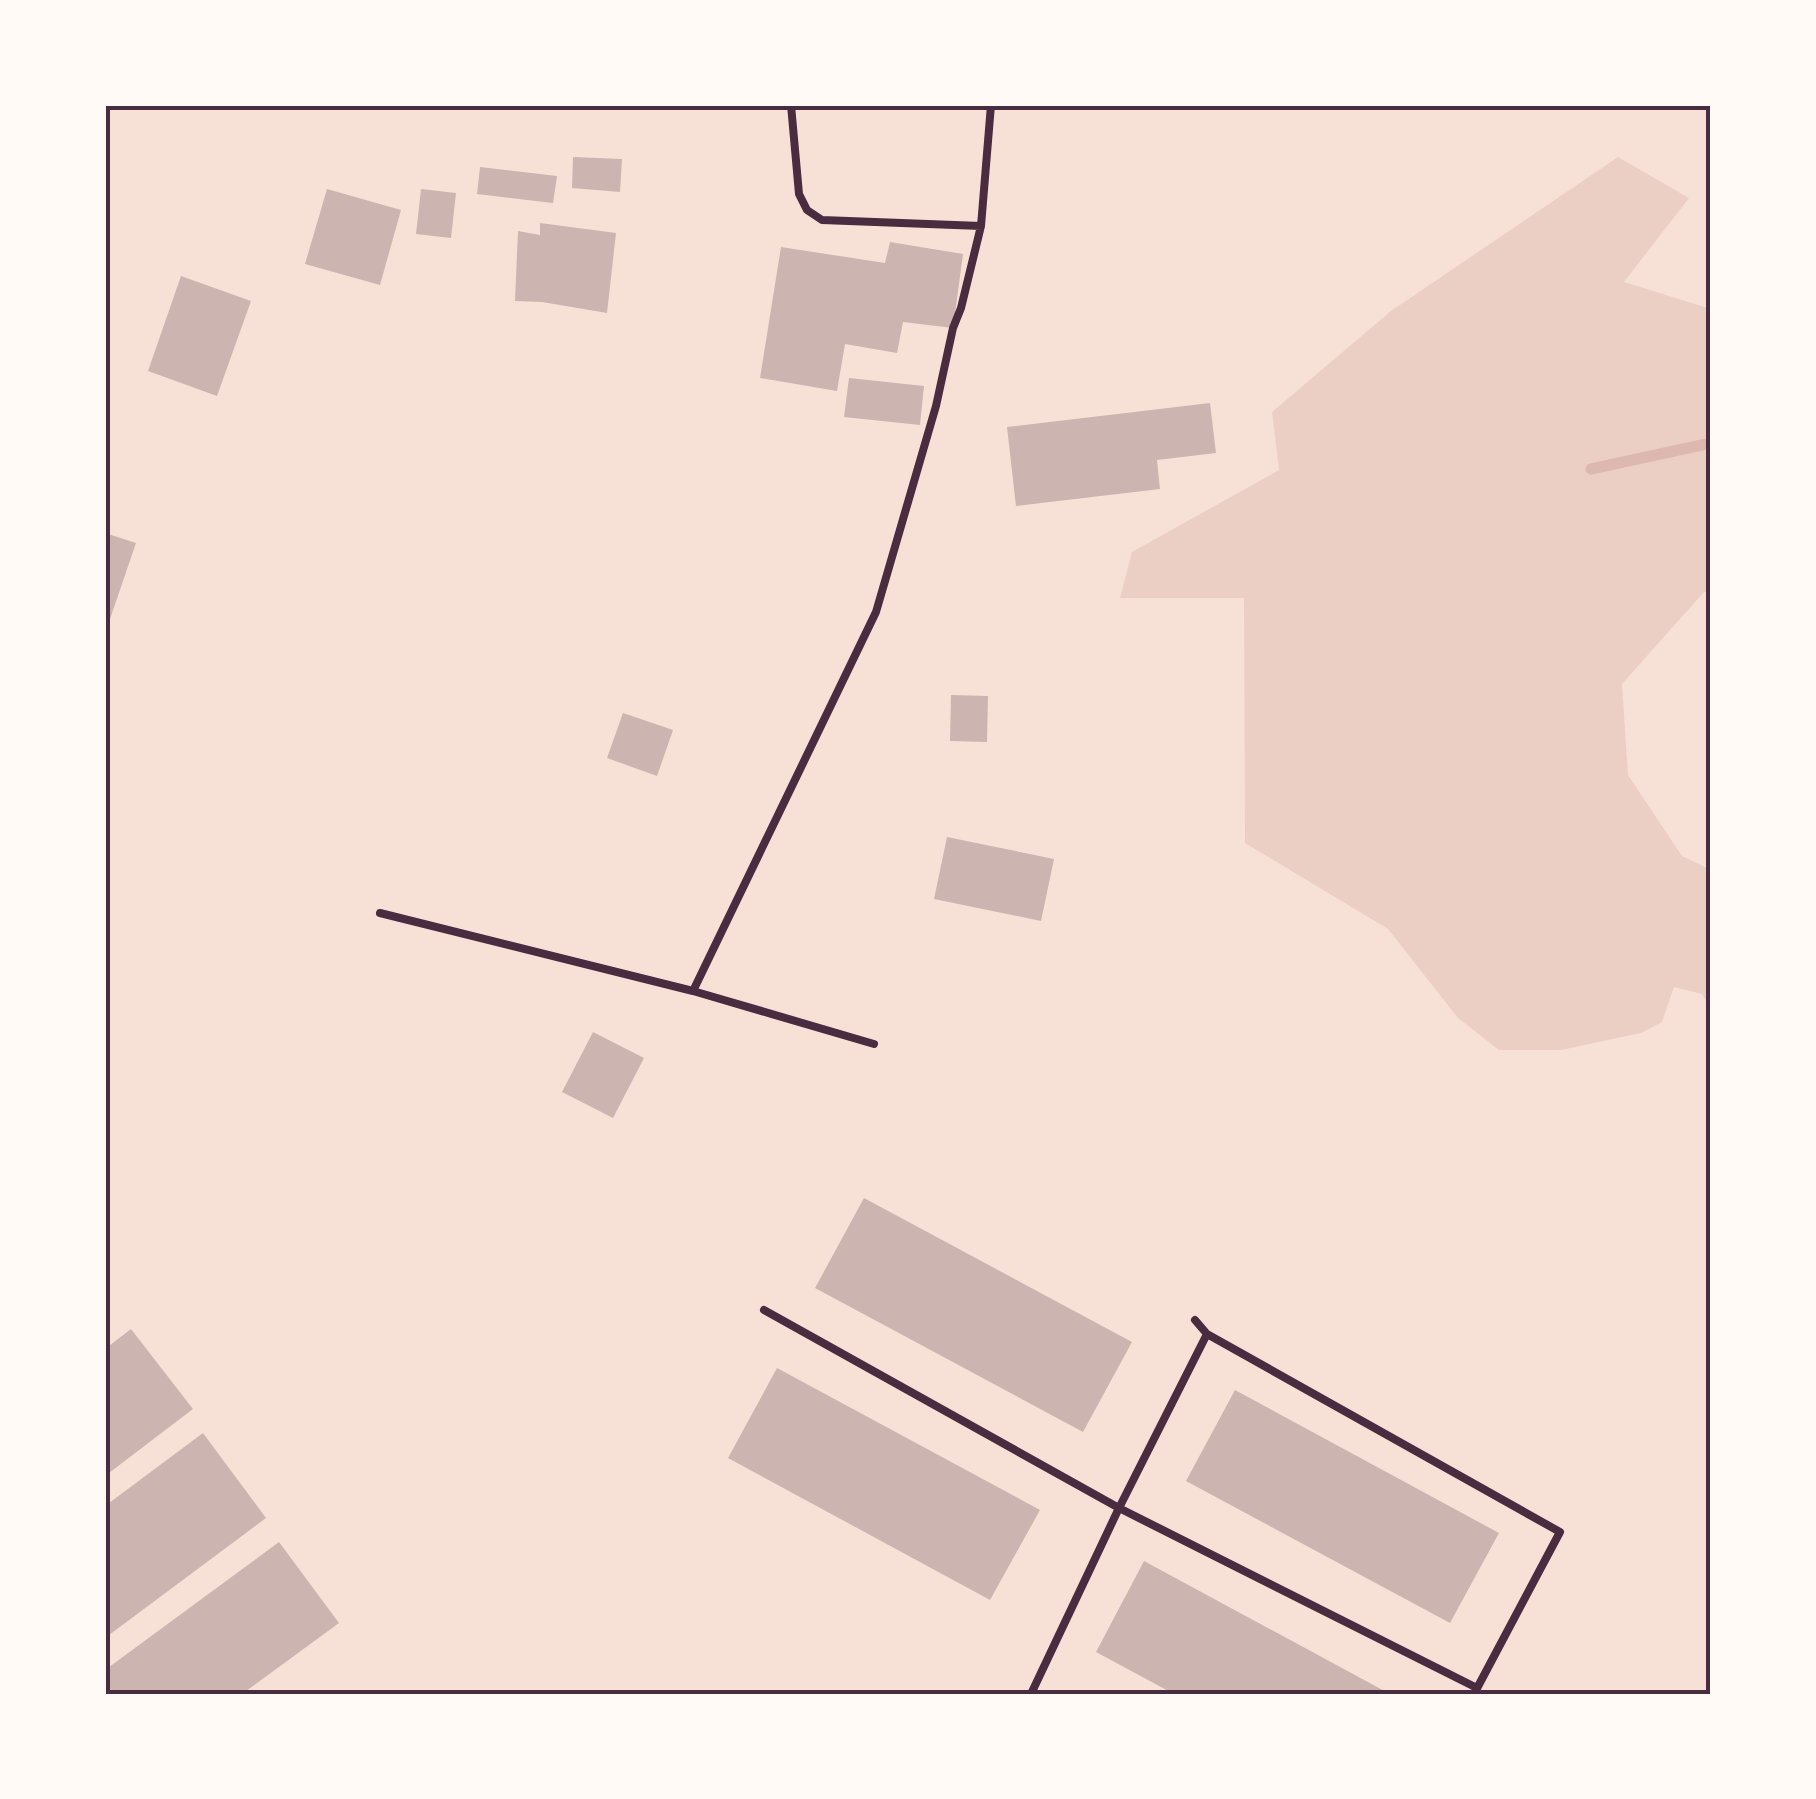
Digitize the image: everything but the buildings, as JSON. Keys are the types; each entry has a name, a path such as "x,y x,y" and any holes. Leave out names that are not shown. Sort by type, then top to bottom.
{"lane":[{"path":"791,105 799,194 807,210 822,220 981,226"},
{"path":"693,991 876,612 936,406 981,226 990,105"},
{"path":"380,913 693,991 874,1044"},
{"path":"764,1310 1119,1508 1476,1691 1560,1532 1207,1334 1194,1320"},
{"path":"1031,1694 1207,1334"}],"shaded area":[{"path":"1618,157 1689,198 1624,282 1711,309 1711,592 1704,592 1622,684 1628,775 1682,856 1711,870 1711,1010 1702,994 1674,987 1662,1022 1641,1033 1561,1050 1499,1050 1458,1018 1388,929 1245,843 1244,598 1120,598 1132,552 1279,470 1272,412 1391,311"}],"waterway":[{"path":"1591,469 1711,443"}]}
